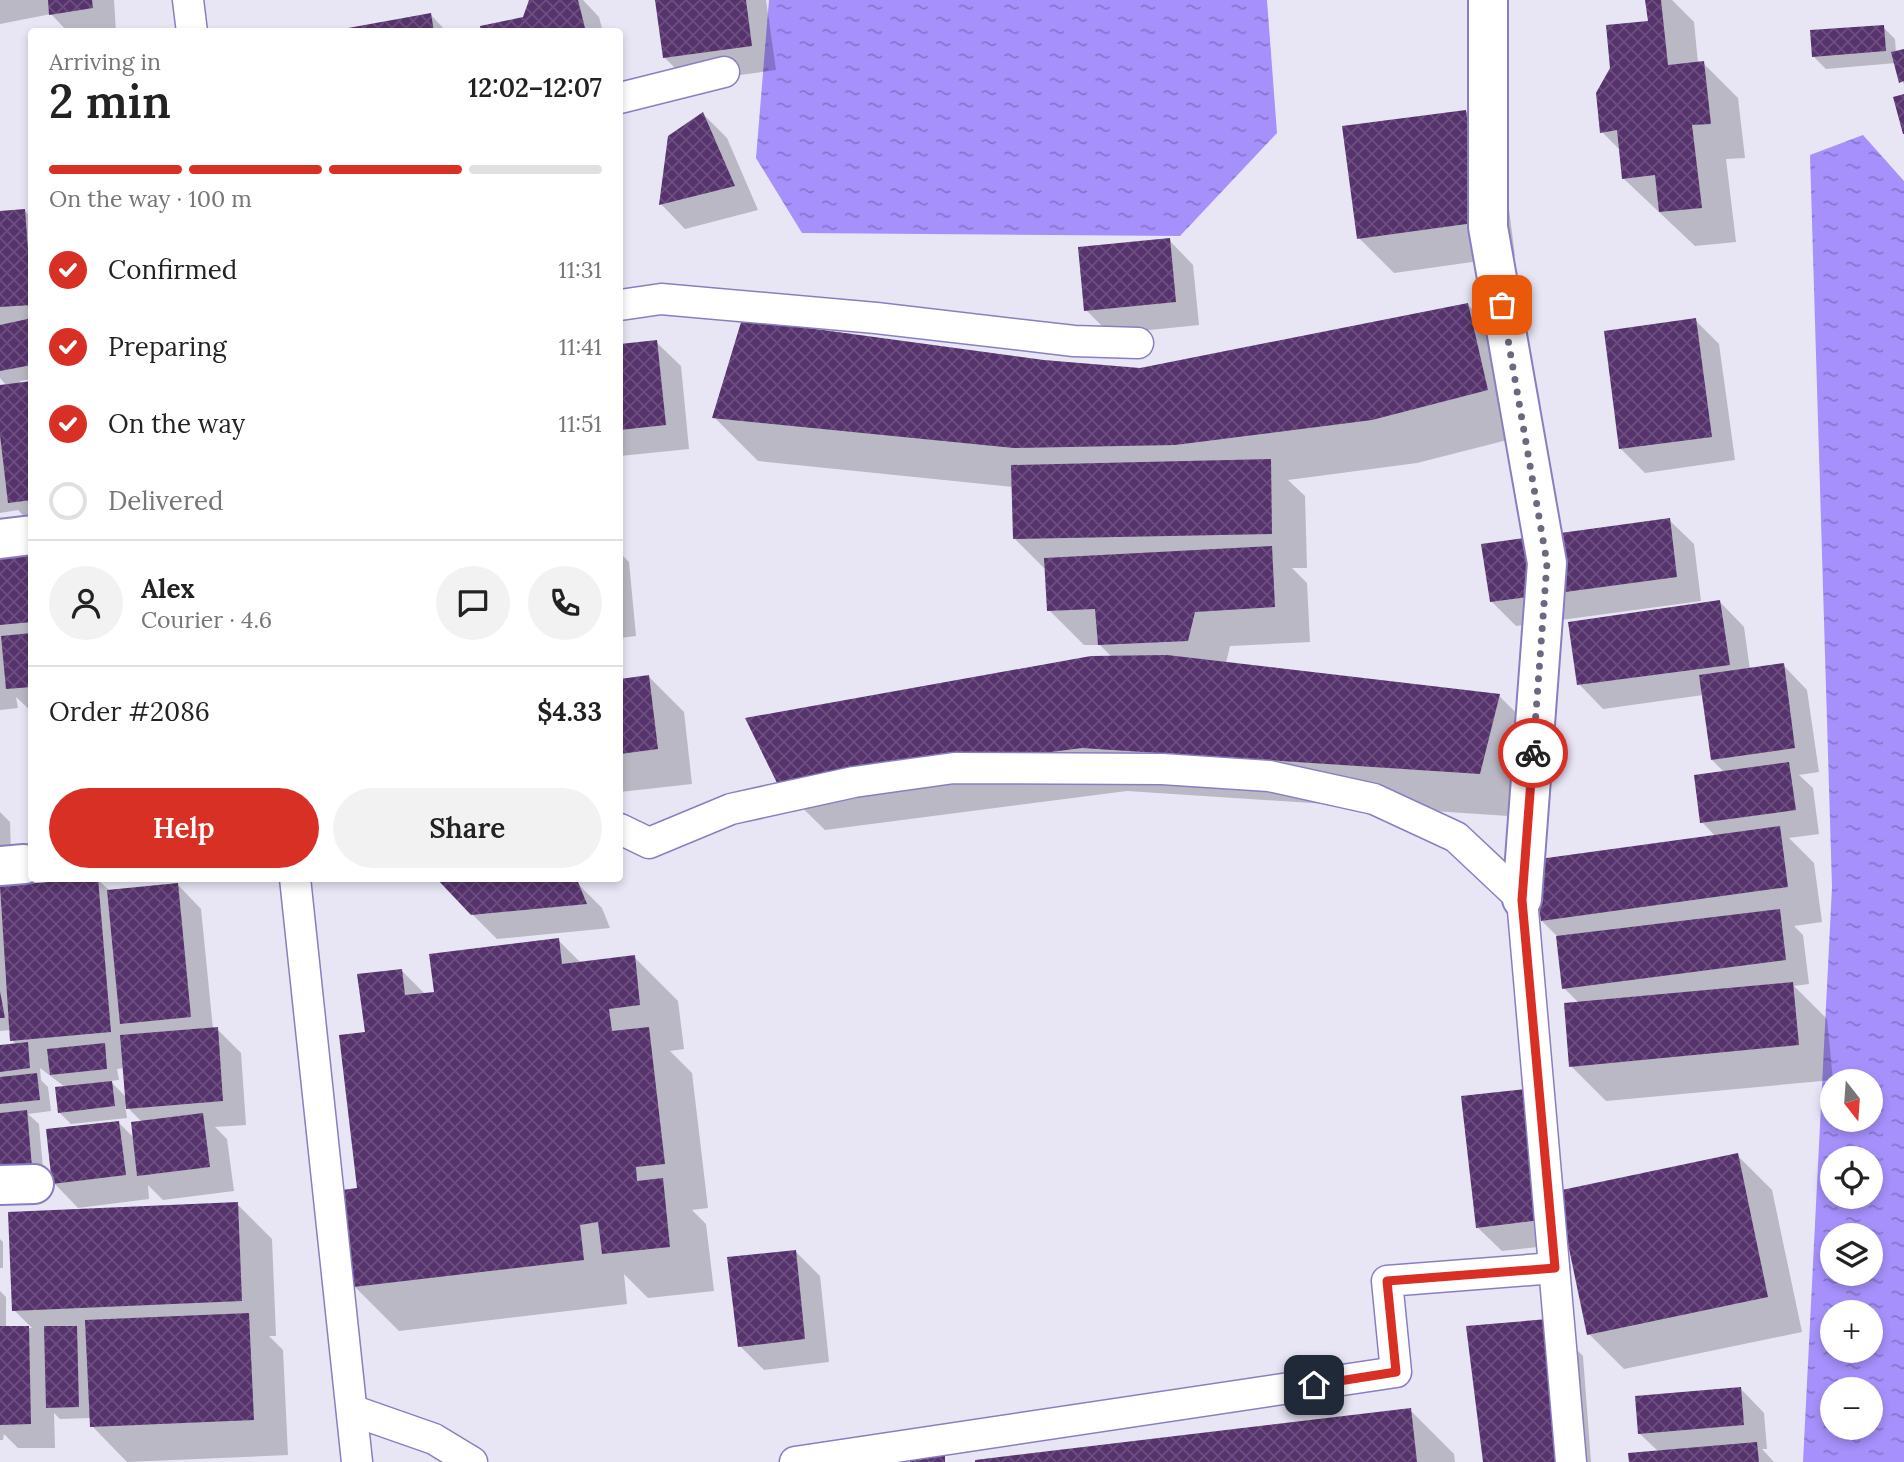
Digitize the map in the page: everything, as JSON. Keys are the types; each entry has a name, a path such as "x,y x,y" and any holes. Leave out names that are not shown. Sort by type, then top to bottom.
{"street":[{"path":"1488,0 1488,227 1547,563 1522,900"},
{"path":"0,538 28,535"}],"lane":[{"path":"188,0 192,28"},
{"path":"623,97 723,72"},
{"path":"623,305 661,299 876,318 1074,341 1138,343"},
{"path":"623,830 649,843 731,809 854,782 954,768 1162,769 1269,776 1374,799 1456,837 1522,900 1571,1462"},
{"path":"295,882 358,1462"},
{"path":"795,1462 1396,1372 1387,1281 1555,1268"},
{"path":"354,1410 434,1439 472,1462"}],"water":[{"path":"769,0 1267,0 1277,133 1180,236 802,233 756,158"},
{"path":"1863,135 1904,181 1904,1462 1803,1462 1820,1125 1820,1132 1883,1132 1883,1069 1823,1069 1832,887 1810,155"}],"building":[{"path":"48,0 92,0 93,8 49,15"},
{"path":"529,0 578,0 585,28 480,28 523,17"},
{"path":"655,0 746,0 752,46 663,58"},
{"path":"1645,0 1661,0 1668,65 1704,61 1711,124 1692,125 1702,208 1659,212 1655,175 1622,179 1617,130 1600,133 1596,93 1610,68 1606,25 1648,21"},
{"path":"431,13 433,28 348,28"},
{"path":"1884,25 1886,51 1812,57 1810,30"},
{"path":"1904,49 1904,81 1899,83 1891,52"},
{"path":"1904,94 1904,134 1903,134 1893,97"},
{"path":"1466,110 1481,222 1357,239 1342,126"},
{"path":"703,112 735,186 659,205 668,136"},
{"path":"25,209 28,305 0,307 0,211"},
{"path":"1170,238 1176,302 1084,311 1078,247"},
{"path":"1468,303 1488,390 1372,420 1175,445 1014,448 712,418 742,319 1044,360 1140,368"},
{"path":"1696,318 1712,437 1619,449 1604,331"},
{"path":"28,319 28,366 0,371 0,325"},
{"path":"657,340 666,425 623,430 623,344"},
{"path":"28,382 28,500 8,503 0,435 0,385"},
{"path":"1271,459 1272,534 1013,539 1011,465"},
{"path":"1670,518 1677,577 1490,602 1481,544"},
{"path":"1272,546 1275,607 1195,612 1188,641 1098,645 1095,609 1047,611 1044,558"},
{"path":"28,548 28,622 0,625 0,551"},
{"path":"1720,600 1730,665 1577,685 1568,622"},
{"path":"28,633 28,687 6,689 1,636"},
{"path":"1167,655 1500,694 1480,774 1082,748 779,787 745,718 1091,656"},
{"path":"1784,663 1795,748 1711,760 1699,675"},
{"path":"649,675 658,749 623,754 623,679"},
{"path":"1789,762 1796,810 1700,823 1694,775"},
{"path":"1780,826 1788,887 1541,921 1532,860"},
{"path":"98,882 111,1032 10,1041 0,886"},
{"path":"440,882 578,882 587,904 471,915"},
{"path":"178,883 191,1017 120,1024 107,890"},
{"path":"1780,909 1786,960 1562,989 1556,936"},
{"path":"559,938 562,964 635,955 640,1005 609,1009 612,1031 649,1027 665,1164 636,1167 637,1181 663,1178 670,1247 602,1254 598,1222 580,1225 584,1260 353,1287 342,1190 357,1188 339,1035 365,1032 357,974 402,969 405,995 434,992 429,954"},
{"path":"1793,982 1799,1045 1569,1067 1564,1003"},
{"path":"0,991 5,1018 0,1018"},
{"path":"218,1027 223,1101 126,1109 120,1035"},
{"path":"28,1042 30,1068 0,1072 0,1045"},
{"path":"105,1043 107,1069 50,1075 47,1049"},
{"path":"37,1073 40,1100 0,1104 0,1077"},
{"path":"112,1081 115,1106 58,1113 55,1087"},
{"path":"1526,1089 1541,1220 1476,1228 1461,1096"},
{"path":"27,1110 32,1167 0,1170 0,1113"},
{"path":"203,1113 210,1167 137,1176 131,1122"},
{"path":"119,1121 126,1175 52,1184 46,1129"},
{"path":"1738,1153 1768,1297 1587,1335 1557,1191"},
{"path":"238,1202 242,1301 12,1311 8,1212"},
{"path":"796,1250 805,1339 738,1347 727,1257"},
{"path":"249,1313 254,1420 90,1427 85,1320"},
{"path":"1548,1319 1560,1462 1483,1462 1466,1326"},
{"path":"0,1326 29,1326 31,1424 0,1425"},
{"path":"44,1326 77,1326 79,1407 46,1408"},
{"path":"1741,1387 1744,1425 1638,1434 1635,1396"},
{"path":"1411,1408 1417,1462 975,1462 975,1460"},
{"path":"1757,1442 1759,1462 1629,1462 1628,1453"},
{"path":"945,1455 945,1462 910,1462 910,1461"}],"way so far":[{"path":"1502,305 1547,563 1533,753"}],"route":[{"path":"1314,1385 1396,1372 1387,1281 1555,1268 1522,900 1533,753"}]}
